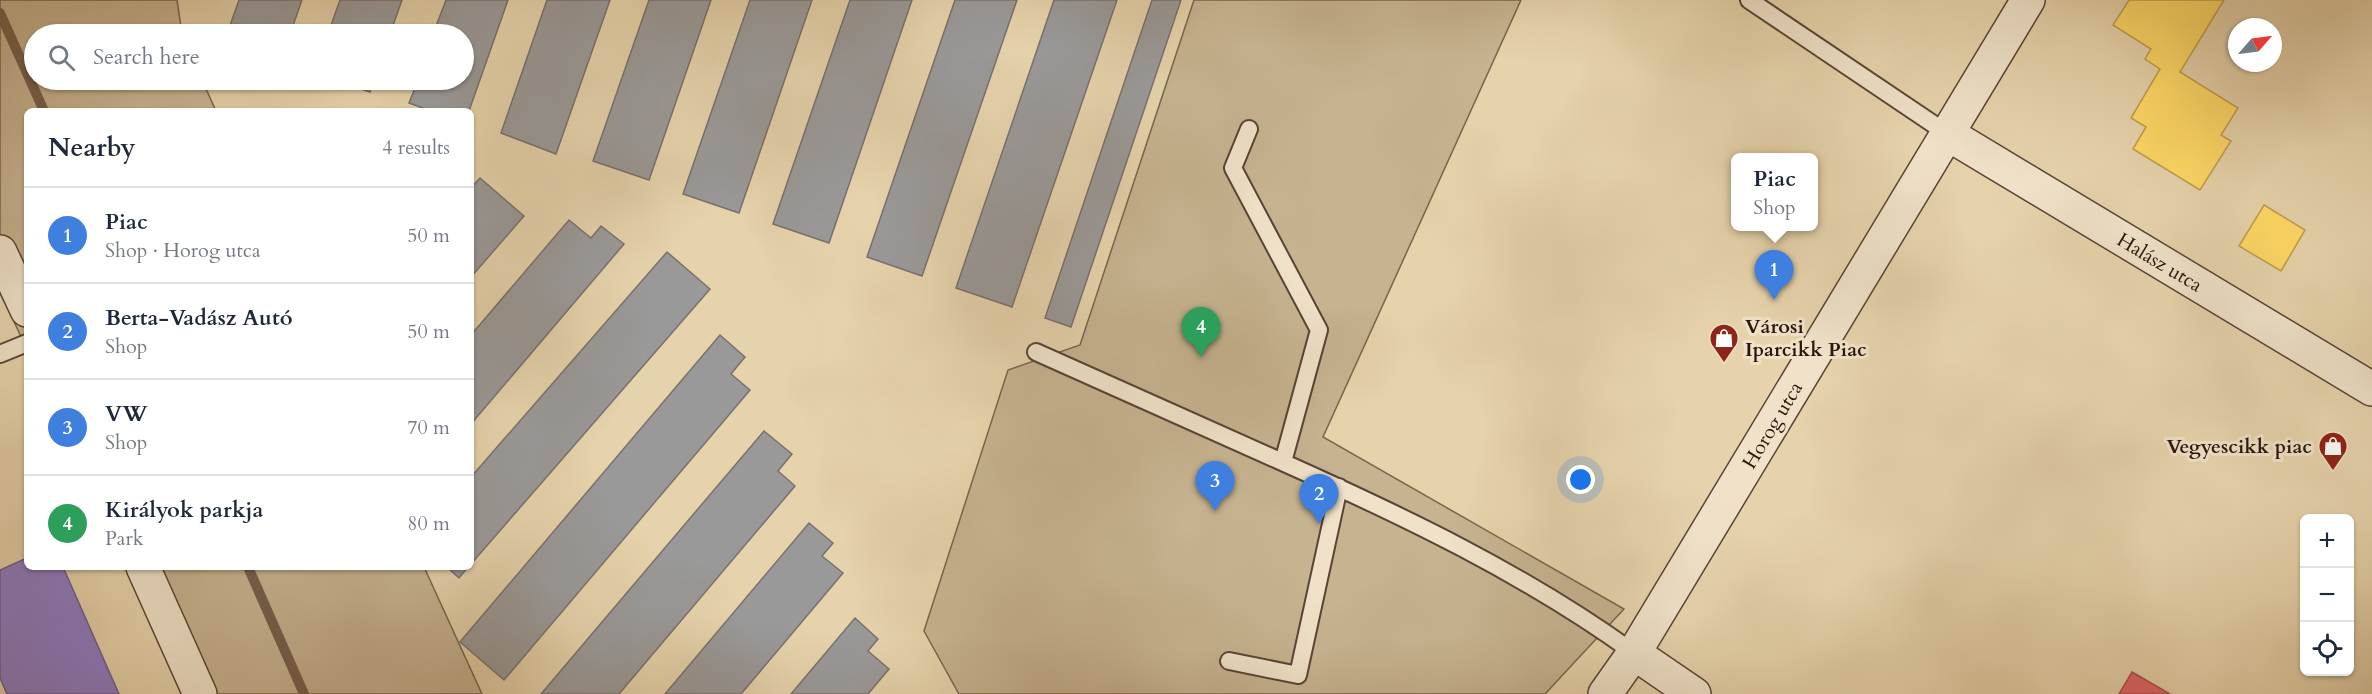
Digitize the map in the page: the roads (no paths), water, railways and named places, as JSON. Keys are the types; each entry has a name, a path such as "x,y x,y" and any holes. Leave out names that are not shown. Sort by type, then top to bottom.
{"street":[{"name":"Horog utca","path":"1605,694 1634,653 2028,0"},
{"name":"Halász utca","path":"1948,134 2372,389"},
{"path":"3,265 24,304"},
{"path":"144,570 200,694"},
{"path":"1634,653 1694,694"}],"lane":[{"path":"1749,0 1948,134"},
{"path":"1249,129 1233,168 1319,330 1283,462"},
{"path":"0,354 24,344"},
{"path":"1036,352 1339,487 1431,531 1582,615 1634,653"},
{"path":"1229,661 1298,675 1339,487"}],"waterway":[{"path":"0,13 24,66"},
{"path":"35,90 43,108"},
{"path":"249,570 304,694"}],"place":[{"name":"Piac","path":"1774,300"},
{"name":"Királyok parkja","path":"1201,357"},
{"name":"Városi Iparcikk Piac","path":"1724,364"},
{"name":"Vegyescikk piac","path":"2333,472"},
{"name":"VW","path":"1215,511"},
{"name":"Berta-Vadász Autó","path":"1319,524"}]}
